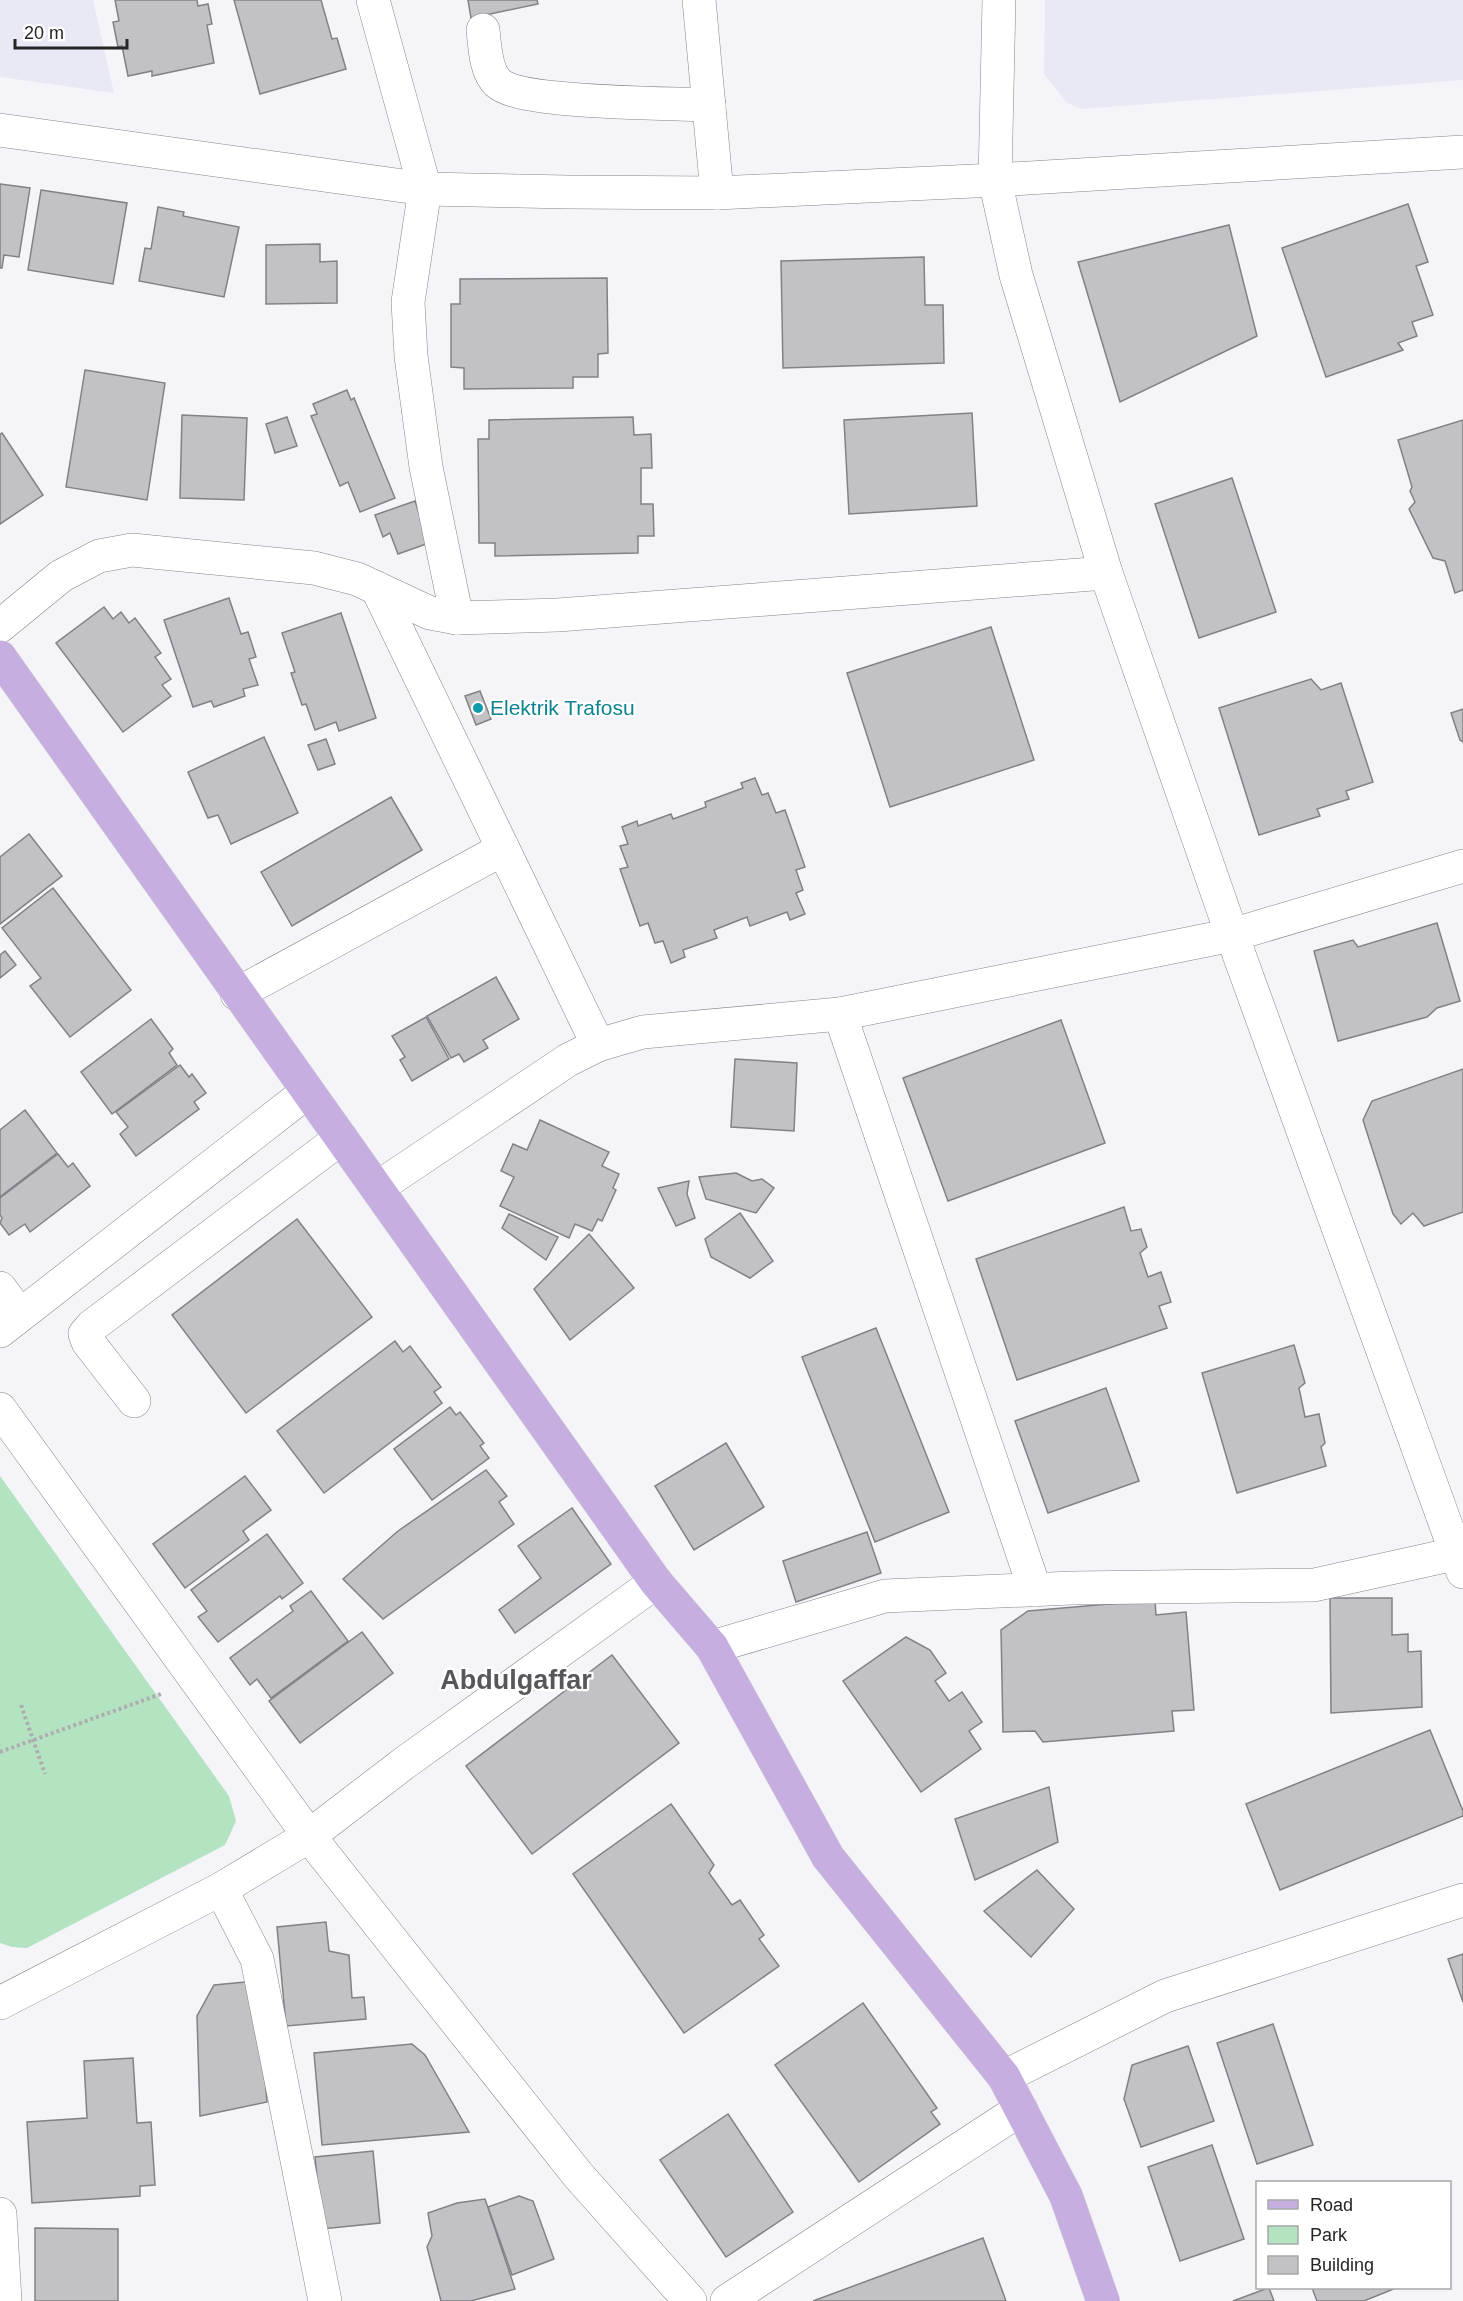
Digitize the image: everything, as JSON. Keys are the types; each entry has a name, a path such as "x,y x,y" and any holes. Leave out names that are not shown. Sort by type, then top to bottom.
{"main road":[{"path":"0,657 656,1582 712,1647 828,1857 1004,2077 1066,2196 1103,2301"}],"street":[{"path":"373,0 425,189 408,302 411,356 426,467 457,618"},
{"path":"699,0 717,193"},
{"path":"712,1647 885,1596 1035,1590 1314,1586 1461,1559 1232,935 1106,573 1016,275 995,180 999,0"},
{"path":"483,30 489,67 497,83 511,90 546,98 709,105"},
{"path":"0,130 425,189 717,193 995,180 1463,152"},
{"path":"0,626 61,576 99,556 132,550 314,568 357,579 430,613 457,618 558,615 1106,573"},
{"path":"377,588 598,1045"},
{"path":"237,994 503,849"},
{"path":"377,1188 568,1060 598,1045 643,1032 840,1014 1232,935 1463,866"},
{"path":"840,1014 1035,1590"},
{"path":"0,1288 10,1323 307,1092"},
{"path":"134,1401 88,1342 85,1334 92,1326 340,1138"},
{"path":"0,1408 309,1836 578,2175 690,2301"},
{"path":"0,2003 221,1889 309,1836 403,1764 656,1582"},
{"path":"221,1889 257,1959 325,2301"},
{"path":"1004,2077 1166,1996 1463,1900"},
{"path":"726,2301 1021,2109"},
{"path":"0,2214 5,2301"}],"path":[{"path":"0,1752 163,1694"},
{"path":"21,1705 45,1774"}],"shaded area":[{"path":"0,0 93,0 114,93 0,77"},
{"path":"1045,0 1463,0 1463,80 1082,109 1067,103 1044,74"}],"green space":[{"path":"0,1476 229,1796 236,1821 225,1845 27,1948 0,1943"}],"building":[{"path":"115,0 197,0 198,6 208,4 212,24 207,25 214,63 152,76 152,71 128,76 122,46 118,47 113,22 119,21"},
{"path":"234,0 321,0 332,39 337,38 346,69 260,94"},
{"path":"468,0 537,0 538,4 471,18"},
{"path":"0,184 30,188 19,257 4,255 2,268 0,268"},
{"path":"41,190 127,203 113,284 28,270"},
{"path":"1408,204 1428,262 1416,266 1433,315 1412,322 1417,336 1398,343 1403,350 1326,377 1282,248"},
{"path":"158,207 184,212 183,216 239,227 224,297 139,281 145,248 151,249"},
{"path":"1229,225 1257,336 1120,402 1078,262"},
{"path":"320,244 320,262 337,261 337,303 266,304 266,245"},
{"path":"924,257 925,305 943,305 944,363 783,368 781,261"},
{"path":"607,278 608,353 598,354 598,377 573,377 573,388 464,389 464,368 451,367 451,304 460,304 460,279"},
{"path":"85,370 165,383 147,500 66,487"},
{"path":"347,390 351,400 354,398 395,498 360,512 348,482 340,486 311,416 317,414 313,404"},
{"path":"972,413 977,506 849,514 844,420"},
{"path":"182,415 247,418 244,500 180,498"},
{"path":"287,417 297,446 275,453 266,424"},
{"path":"633,417 634,435 651,434 652,468 641,468 641,504 653,504 654,536 638,536 638,553 495,556 495,543 479,543 478,439 489,439 489,420"},
{"path":"1463,420 1463,590 1455,593 1445,561 1433,558 1409,509 1415,502 1410,491 1412,487 1398,440"},
{"path":"2,433 43,495 0,524 0,434"},
{"path":"1232,478 1276,612 1199,638 1155,504"},
{"path":"415,501 429,543 398,554 390,533 383,537 375,515"},
{"path":"229,598 241,634 248,632 256,657 249,659 258,685 243,689 245,696 214,707 211,701 193,707 164,620"},
{"path":"104,607 113,619 121,612 129,623 135,618 161,653 155,657 171,679 162,685 171,696 123,732 56,643"},
{"path":"341,613 376,718 339,731 336,722 315,730 306,704 302,705 291,673 295,672 282,633"},
{"path":"991,627 1034,760 890,807 847,673"},
{"path":"1311,679 1321,690 1341,683 1373,782 1346,791 1349,799 1317,809 1320,816 1259,835 1219,708"},
{"name":"Elektrik Trafosu","path":"480,691 491,719 476,725 465,696"},
{"path":"1463,709 1463,742 1460,740 1451,713"},
{"path":"264,737 298,813 231,844 218,815 208,818 188,772"},
{"path":"326,739 335,764 318,770 308,745"},
{"path":"755,778 762,795 768,793 776,813 785,810 805,867 796,870 803,890 796,893 805,914 790,920 787,912 750,926 747,917 714,930 717,938 683,950 685,957 671,963 663,941 655,943 648,923 640,926 620,869 628,867 620,846 628,844 622,827 637,821 638,826 671,814 673,819 706,807 705,802 743,788 741,783"},
{"path":"391,797 422,850 292,926 261,872"},
{"path":"29,834 62,876 0,924 0,857"},
{"path":"53,888 131,990 70,1037 30,986 41,978 2,928"},
{"path":"1437,923 1460,1001 1437,1008 1427,1017 1338,1041 1314,951 1353,940 1358,947"},
{"path":"5,951 16,965 0,978 0,955"},
{"path":"496,977 519,1019 483,1040 488,1048 464,1062 459,1054 451,1058 427,1016"},
{"path":"426,1017 449,1059 412,1081 400,1060 405,1057 392,1036"},
{"path":"151,1019 173,1049 169,1053 177,1065 112,1114 81,1072"},
{"path":"1061,1020 1105,1143 948,1201 903,1078"},
{"path":"735,1059 797,1063 794,1131 731,1127"},
{"path":"180,1065 189,1077 192,1074 206,1093 194,1102 199,1109 136,1156 120,1134 128,1127 116,1112"},
{"path":"1463,1069 1463,1212 1424,1226 1413,1213 1401,1224 1393,1214 1363,1120 1372,1101"},
{"path":"25,1110 57,1153 0,1197 0,1130"},
{"path":"540,1120 609,1152 602,1166 619,1174 613,1188 616,1190 602,1221 598,1219 592,1231 575,1224 569,1238 500,1206 514,1177 501,1171 513,1144 527,1150"},
{"path":"58,1154 68,1167 73,1163 90,1186 30,1232 25,1224 9,1235 0,1223 2,1218 0,1198"},
{"path":"736,1173 752,1181 762,1179 774,1188 756,1213 706,1199 699,1177"},
{"path":"689,1181 687,1194 695,1218 676,1226 658,1188"},
{"path":"1124,1207 1131,1231 1141,1229 1147,1247 1140,1253 1148,1277 1161,1272 1171,1302 1159,1306 1167,1328 1017,1380 976,1259"},
{"path":"740,1213 773,1261 750,1278 711,1257 705,1239"},
{"path":"509,1214 558,1237 546,1260 502,1228"},
{"path":"297,1219 372,1317 246,1413 172,1315"},
{"path":"589,1234 634,1288 570,1340 534,1289"},
{"path":"876,1328 949,1512 875,1542 802,1357"},
{"path":"395,1341 403,1352 410,1346 441,1387 434,1392 442,1403 324,1493 277,1431"},
{"path":"1294,1345 1305,1383 1299,1388 1305,1417 1319,1414 1325,1443 1321,1447 1326,1466 1237,1493 1202,1373"},
{"path":"1106,1388 1139,1481 1048,1513 1015,1421"},
{"path":"450,1407 456,1415 460,1412 484,1443 480,1446 489,1458 432,1500 394,1449"},
{"path":"726,1443 764,1507 694,1550 655,1486"},
{"path":"486,1470 507,1496 499,1502 514,1524 383,1619 343,1579 398,1531"},
{"path":"245,1476 271,1510 243,1531 249,1540 185,1588 153,1544"},
{"path":"572,1508 611,1564 515,1633 499,1610 541,1578 518,1546"},
{"path":"867,1532 881,1573 796,1602 783,1561"},
{"path":"267,1534 303,1583 282,1599 280,1596 218,1642 198,1617 207,1611 191,1590"},
{"path":"311,1591 348,1641 271,1698 257,1679 250,1685 230,1658 293,1611 290,1606"},
{"path":"1330,1598 1392,1598 1392,1635 1408,1634 1408,1652 1421,1651 1422,1707 1331,1713"},
{"path":"1155,1600 1156,1615 1186,1612 1194,1710 1172,1711 1174,1731 1043,1742 1035,1731 1003,1732 1001,1630 1028,1611"},
{"path":"362,1632 393,1673 300,1743 269,1701"},
{"path":"906,1637 930,1650 946,1673 935,1681 949,1701 962,1692 982,1722 969,1731 981,1749 921,1792 843,1681"},
{"path":"612,1655 679,1743 532,1854 466,1766"},
{"path":"1430,1730 1463,1816 1280,1890 1246,1804"},
{"path":"1049,1787 1058,1842 975,1880 955,1819"},
{"path":"671,1804 714,1865 709,1873 732,1905 740,1900 764,1935 759,1939 779,1966 684,2033 573,1874"},
{"path":"1037,1870 1074,1909 1031,1957 984,1911"},
{"path":"326,1922 329,1951 349,1955 352,1998 364,1997 366,2019 286,2026 277,1927"},
{"path":"1463,1954 1463,2002 1448,1959"},
{"path":"257,1981 267,2102 200,2116 197,2016 214,1985"},
{"path":"863,2003 937,2108 931,2112 940,2124 859,2182 775,2065"},
{"path":"1273,2024 1313,2145 1257,2164 1217,2043"},
{"path":"412,2044 425,2055 469,2132 322,2145 314,2053"},
{"path":"1188,2046 1214,2121 1141,2147 1124,2099 1132,2065"},
{"path":"133,2058 137,2123 151,2122 155,2185 140,2186 140,2196 32,2203 27,2122 87,2118 84,2061"},
{"path":"728,2114 793,2212 726,2257 660,2160"},
{"path":"1212,2145 1244,2239 1180,2261 1148,2167"},
{"path":"373,2151 380,2223 322,2229 315,2157"},
{"path":"519,2196 533,2201 554,2259 512,2275 488,2207"},
{"path":"485,2199 515,2289 471,2301 441,2301 427,2247 432,2236 428,2213 457,2203"},
{"path":"35,2228 118,2229 118,2301 35,2301"},
{"path":"983,2238 1006,2301 813,2301"},
{"path":"1269,2289 1274,2301 1233,2301"},
{"path":"1312,2289 1394,2289 1364,2301 1317,2301"}],"place":[{"name":"Elektrik Trafosu","path":"478,708"}],"district":[{"name":"Abdulgaffar","path":"516,1680"}]}
